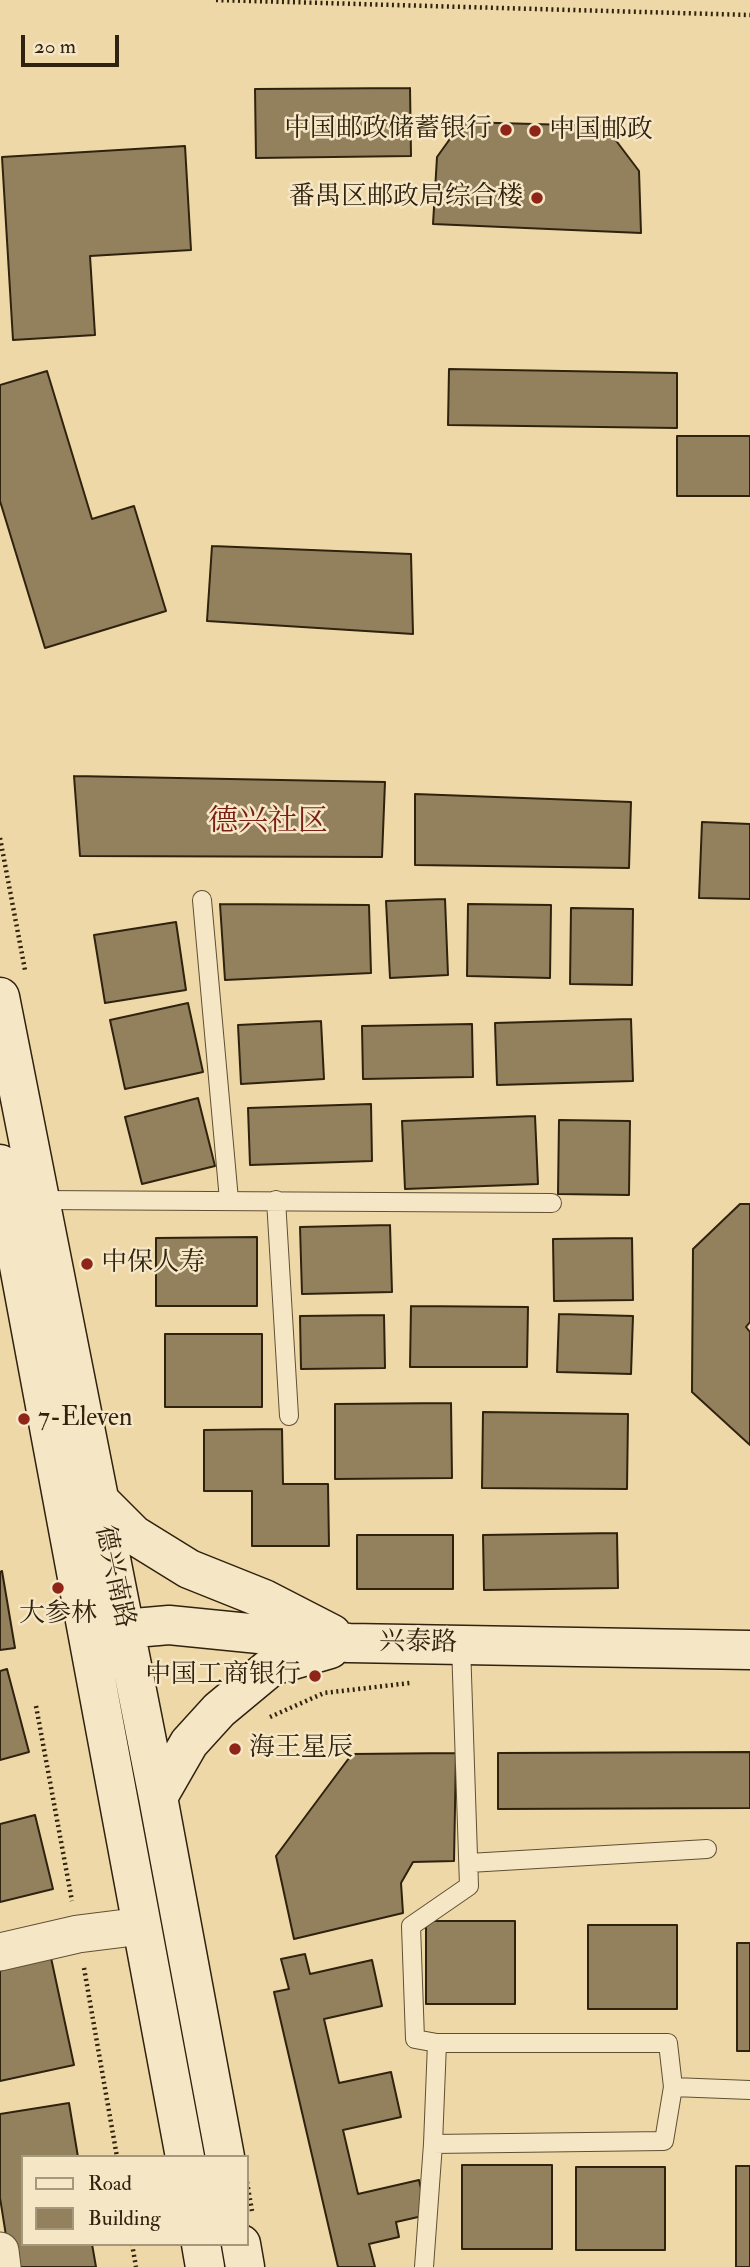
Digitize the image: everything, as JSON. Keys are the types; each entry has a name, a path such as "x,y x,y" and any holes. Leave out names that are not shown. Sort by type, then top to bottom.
{"main road":[{"name":"德兴南路","path":"13,985 39,1200 97,1499 106,1630 142,1926 185,2155"},
{"name":"德兴南路","path":"0,1164 106,1630 158,1797 225,2155"},
{"path":"97,1499 134,1535 189,1569 264,1599 349,1643"},
{"name":"兴泰路","path":"106,1630 169,1625 349,1643 462,1660 750,1650"},
{"path":"158,1797 189,1744 219,1710 272,1666 349,1643"},
{"path":"201,2246 205,2267"},
{"path":"241,2246 245,2267"}],"street":[{"path":"0,1952 78,1934 142,1926"},
{"path":"0,2251 2,2267"}],"lane":[{"path":"202,900 229,1200"},
{"path":"39,1200 552,1203"},
{"path":"276,1200 289,1416"},
{"path":"433,2144 664,2141 673,2087 668,2043 437,2043 415,2039 411,1926 469,1886 462,1660"},
{"path":"468,1863 706,1849"},
{"path":"424,2267 437,2043"},
{"path":"673,2087 750,2090"}],"path":[{"path":"216,0 750,15"},
{"path":"0,838 13,985"},
{"path":"261,1721 324,1693 462,1660"},
{"path":"132,2246 136,2267"}],"building":[{"path":"410,88 411,156 256,158 255,89"},
{"name":"番禺区邮政局综合楼","path":"462,122 605,126 639,171 641,233 433,224 437,157"},
{"path":"185,146 191,250 90,256 95,335 13,340 2,157"},
{"path":"449,369 677,373 677,428 448,425"},
{"path":"47,371 92,519 134,506 166,611 45,648 0,501 0,385"},
{"path":"677,436 750,436 750,496 677,496"},
{"path":"212,546 411,554 413,634 207,621"},
{"path":"74,776 385,782 382,857 80,856"},
{"path":"415,794 631,802 629,868 415,865"},
{"path":"702,822 750,824 750,899 699,898"},
{"path":"445,899 448,975 390,978 386,901"},
{"path":"220,904 369,905 371,973 225,980"},
{"path":"468,904 551,905 550,978 467,976"},
{"path":"571,908 633,909 632,985 570,984"},
{"path":"176,922 186,990 105,1003 94,935"},
{"path":"188,1003 203,1072 125,1089 110,1020"},
{"path":"631,1019 633,1081 497,1085 495,1023"},
{"path":"321,1021 324,1079 241,1084 238,1025"},
{"path":"472,1024 473,1077 363,1079 362,1026"},
{"path":"198,1098 215,1166 142,1184 125,1117"},
{"path":"371,1104 372,1161 250,1165 248,1108"},
{"path":"535,1116 538,1184 405,1189 402,1121"},
{"path":"559,1120 630,1121 629,1195 558,1194"},
{"path":"740,1204 750,1204 750,1322 746,1327 750,1332 750,1445 692,1392 693,1249"},
{"path":"390,1225 392,1292 302,1294 300,1227"},
{"path":"257,1237 257,1306 156,1306 156,1238"},
{"path":"632,1238 633,1300 554,1301 553,1239"},
{"path":"411,1306 528,1307 527,1367 410,1367"},
{"path":"559,1314 633,1316 631,1374 557,1372"},
{"path":"384,1315 385,1368 301,1369 300,1316"},
{"path":"165,1334 262,1334 262,1407 165,1407"},
{"path":"451,1403 452,1478 335,1479 335,1404"},
{"path":"483,1412 628,1414 627,1489 482,1488"},
{"path":"282,1429 283,1484 328,1484 329,1546 252,1546 252,1491 204,1491 204,1430"},
{"path":"617,1533 618,1588 484,1590 483,1535"},
{"path":"357,1535 453,1535 453,1589 357,1589"},
{"path":"2,1571 15,1648 0,1650 0,1572"},
{"path":"7,1669 29,1752 0,1760 0,1671"},
{"path":"750,1752 750,1808 498,1809 498,1753"},
{"path":"456,1753 454,1861 413,1862 401,1883 403,1913 294,1939 276,1856 352,1754"},
{"path":"35,1815 53,1889 0,1902 0,1824"},
{"path":"426,1921 515,1921 515,2004 426,2004"},
{"path":"588,1925 677,1925 677,2009 588,2009"},
{"path":"47,1939 74,2065 0,2081 0,1950"},
{"path":"737,1943 750,1943 750,2051 737,2051"},
{"path":"305,1954 310,1974 372,1960 382,2006 324,2019 339,2083 391,2072 401,2117 343,2130 358,2194 419,2180 427,2215 396,2222 399,2237 369,2244 375,2267 338,2267 274,1992 289,1989 281,1959"},
{"path":"69,2103 78,2155 21,2155 21,2246 92,2246 96,2267 11,2267 0,2198 0,2114"},
{"path":"462,2165 552,2165 552,2249 462,2249"},
{"path":"736,2166 750,2166 750,2267 736,2267"},
{"path":"576,2167 665,2167 665,2250 576,2250"}],"place":[{"name":"中国邮政储蓄银行","path":"506,130"},
{"name":"中国邮政","path":"535,131"},
{"name":"番禺区邮政局综合楼","path":"537,198"},
{"name":"中保人寿","path":"87,1264"},
{"name":"7-Eleven","path":"24,1419"},
{"name":"大参林","path":"58,1588"},
{"name":"中国工商银行","path":"315,1676"},
{"name":"海王星辰","path":"235,1749"}],"district":[{"name":"德兴社区","path":"268,824"}]}
